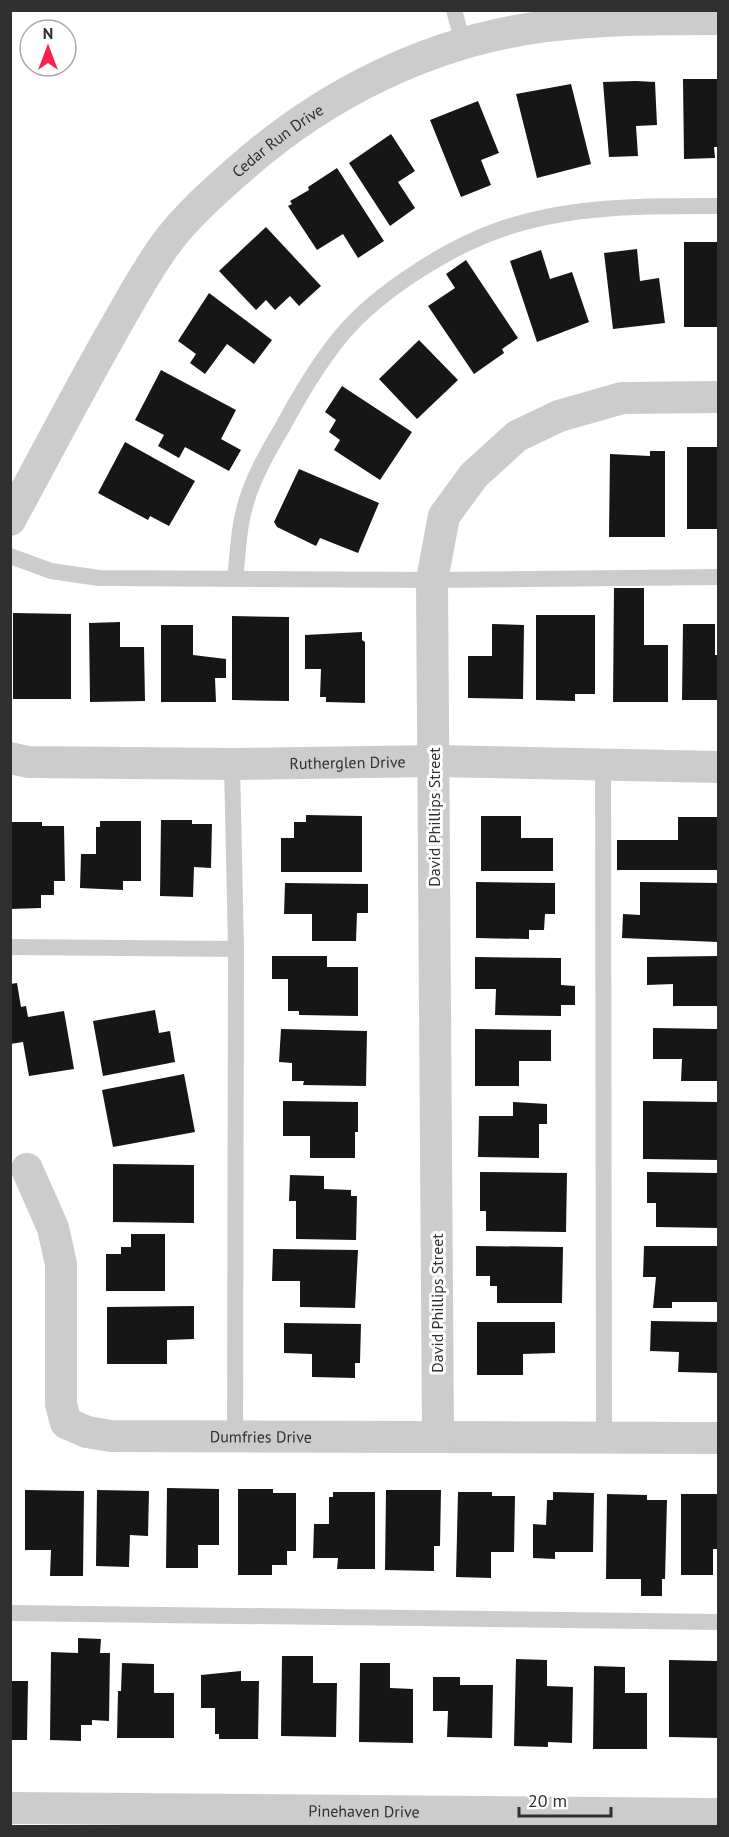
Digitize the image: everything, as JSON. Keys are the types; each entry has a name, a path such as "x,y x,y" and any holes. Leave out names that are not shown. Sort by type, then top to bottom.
{"street":[{"name":"Cedar Run Drive","path":"10,520 129,302 166,244 213,193 270,142 330,102 389,70 463,43 539,27 634,19 718,19"},
{"name":"David Phillips Street","path":"438,1436 432,580 444,516 474,476 517,436 559,416 622,398 718,397"},
{"name":"Rutherglen Drive","path":"10,758 28,762 231,764 434,761 718,767"},
{"name":"Dumfries Drive","path":"27,1169 53,1228 61,1264 61,1404 66,1423 87,1432 111,1436 718,1438"},
{"name":"Pinehaven Drive","path":"10,1808 565,1819 718,1814"}],"lane":[{"path":"454,10 463,43"},
{"path":"235,578 244,510 265,458 303,390 342,335 386,293 445,254 510,226 566,212 659,206 718,206"},
{"path":"10,556 51,571 99,578 432,580 718,577"},
{"path":"231,764 236,950 235,1436"},
{"path":"603,764 604,1437"},
{"path":"10,947 236,950"},
{"path":"10,1613 718,1622"}],"building":[{"path":"683,79 718,79 718,147 714,147 715,158 684,159"},
{"path":"603,82 655,82 657,125 636,126 638,156 609,157"},
{"path":"571,84 591,164 537,178 516,94"},
{"path":"478,101 499,153 481,160 491,185 461,197 430,120"},
{"path":"391,134 415,171 398,182 415,208 390,226 349,163"},
{"path":"337,168 384,241 358,258 343,234 317,250 288,206 292,204 290,201 309,190 308,187"},
{"path":"266,227 321,286 299,306 290,296 275,310 266,300 256,310 219,271"},
{"path":"684,242 718,242 718,327 684,327"},
{"path":"637,249 640,281 659,278 665,323 613,329 604,253"},
{"path":"541,250 550,279 572,272 589,322 537,342 510,261"},
{"path":"466,260 518,338 502,349 504,353 474,374 428,306 455,288 446,274"},
{"path":"209,293 272,340 254,364 227,344 205,374 190,363 196,354 178,341"},
{"path":"419,340 458,380 417,419 379,379"},
{"path":"161,370 236,410 221,439 241,450 229,471 185,447 179,458 158,446 164,435 135,420"},
{"path":"342,386 412,432 380,480 334,450 340,440 329,432 336,420 325,412"},
{"path":"125,442 195,481 169,526 150,516 148,520 98,493"},
{"path":"687,447 718,447 718,529 687,529"},
{"path":"650,451 665,451 665,537 609,537 610,454 650,456"},
{"path":"299,469 379,503 358,553 320,538 316,546 277,527 274,522"},
{"path":"614,588 644,588 644,645 668,645 668,702 613,702"},
{"path":"13,613 71,614 71,699 13,699"},
{"path":"536,615 595,615 595,694 575,694 575,701 536,700"},
{"path":"232,616 289,617 289,701 232,700"},
{"path":"120,622 120,647 144,647 145,701 90,702 89,623"},
{"path":"492,624 524,625 523,699 468,698 468,656 492,656"},
{"path":"683,624 715,624 718,700 682,700"},
{"path":"161,625 193,625 193,655 226,659 226,678 215,678 216,702 161,702"},
{"path":"362,632 362,640 365,642 365,703 326,702 326,697 320,697 321,669 305,669 305,635"},
{"path":"306,815 362,816 362,872 281,872 281,838 294,838 294,822 306,822"},
{"path":"481,816 521,816 521,838 553,838 553,871 481,871"},
{"path":"678,817 718,817 718,870 617,870 617,840 678,840"},
{"path":"161,820 192,820 192,824 212,824 211,868 194,867 193,897 160,896"},
{"path":"100,821 141,821 141,881 123,881 123,890 80,888 81,854 96,854 96,827 100,827"},
{"path":"10,822 42,822 42,826 64,826 65,881 54,881 54,895 41,895 41,908 10,909"},
{"path":"476,882 555,883 555,914 545,914 544,930 529,930 529,939 476,938"},
{"path":"640,882 718,883 718,942 622,938 623,914 640,915"},
{"path":"285,883 368,884 368,913 357,913 356,941 312,941 312,914 284,914"},
{"path":"272,956 327,956 327,967 358,967 358,1016 299,1015 299,1011 288,1011 288,979 272,979"},
{"path":"718,956 718,1006 673,1006 673,984 647,985 647,957"},
{"path":"475,957 561,958 561,985 575,986 575,1005 561,1005 561,1016 495,1015 496,989 475,989"},
{"path":"17,983 21,1007 26,1006 28,1017 64,1011 74,1069 29,1076 23,1042 10,1044 10,984"},
{"path":"155,1010 159,1033 170,1031 175,1062 103,1076 93,1021"},
{"path":"653,1028 718,1029 718,1081 681,1081 682,1059 653,1059"},
{"path":"281,1029 367,1031 366,1086 303,1085 304,1081 292,1081 292,1063 279,1062"},
{"path":"475,1029 551,1030 551,1061 519,1061 519,1086 475,1086"},
{"path":"184,1074 195,1132 113,1147 102,1090"},
{"path":"283,1101 358,1102 355,1158 310,1158 310,1136 283,1136"},
{"path":"643,1101 718,1102 718,1160 643,1159"},
{"path":"513,1102 547,1104 547,1124 539,1124 539,1158 478,1157 479,1116 513,1116"},
{"path":"113,1164 194,1165 194,1223 113,1222"},
{"path":"480,1172 567,1173 566,1232 486,1231 486,1211 480,1211"},
{"path":"647,1172 718,1173 718,1228 656,1227 656,1203 647,1203"},
{"path":"290,1175 324,1176 324,1189 351,1190 351,1196 357,1196 356,1240 296,1239 296,1201 289,1201"},
{"path":"131,1234 165,1234 165,1291 106,1291 106,1254 121,1254 121,1247 131,1247"},
{"path":"476,1246 563,1247 562,1303 497,1303 497,1286 490,1286 490,1276 476,1276"},
{"path":"644,1246 718,1246 718,1302 672,1302 672,1308 653,1308 656,1277 643,1277"},
{"path":"273,1249 358,1250 355,1308 300,1307 300,1281 272,1281"},
{"path":"194,1306 194,1339 167,1340 167,1364 107,1364 107,1307"},
{"path":"651,1321 718,1322 718,1373 678,1372 679,1352 650,1351"},
{"path":"477,1322 555,1322 555,1353 523,1354 523,1375 477,1375"},
{"path":"284,1323 361,1324 360,1363 355,1363 355,1378 312,1377 312,1354 284,1353"},
{"path":"167,1488 219,1489 219,1545 198,1545 198,1568 166,1568"},
{"path":"238,1489 273,1489 273,1493 296,1493 296,1551 287,1551 287,1565 272,1565 272,1575 238,1575"},
{"path":"25,1490 84,1491 83,1576 50,1576 51,1550 25,1550"},
{"path":"97,1490 149,1491 148,1536 130,1535 129,1567 96,1566"},
{"path":"386,1490 441,1490 440,1546 434,1546 434,1571 385,1570"},
{"path":"333,1492 375,1492 375,1569 337,1569 338,1558 313,1558 314,1524 329,1524 329,1497 333,1497"},
{"path":"458,1492 492,1492 492,1496 515,1496 514,1552 491,1552 491,1578 456,1577"},
{"path":"553,1492 594,1493 593,1552 555,1552 555,1559 533,1558 533,1524 546,1525 547,1500 553,1500"},
{"path":"607,1494 647,1495 647,1500 667,1500 665,1579 662,1579 662,1596 641,1596 641,1579 606,1579"},
{"path":"681,1494 718,1494 718,1549 713,1549 713,1575 681,1575"},
{"path":"78,1638 101,1639 100,1653 110,1653 109,1721 92,1720 92,1725 81,1725 81,1741 50,1740 51,1652 78,1653"},
{"path":"282,1656 313,1656 313,1683 337,1683 336,1737 281,1736"},
{"path":"516,1659 547,1660 547,1686 573,1687 572,1743 548,1742 548,1747 514,1746"},
{"path":"669,1660 718,1661 718,1738 669,1737"},
{"path":"122,1663 154,1664 154,1693 174,1693 174,1738 117,1738 118,1691 121,1691"},
{"path":"360,1663 390,1663 390,1688 413,1689 413,1743 359,1742"},
{"path":"594,1666 625,1667 625,1693 647,1693 647,1749 593,1749"},
{"path":"241,1671 241,1681 259,1681 258,1739 219,1739 219,1734 215,1734 215,1708 201,1708 201,1675"},
{"path":"433,1677 460,1677 460,1685 493,1685 492,1738 447,1737 448,1711 433,1711"},
{"path":"10,1681 28,1681 27,1740 10,1740"}]}
